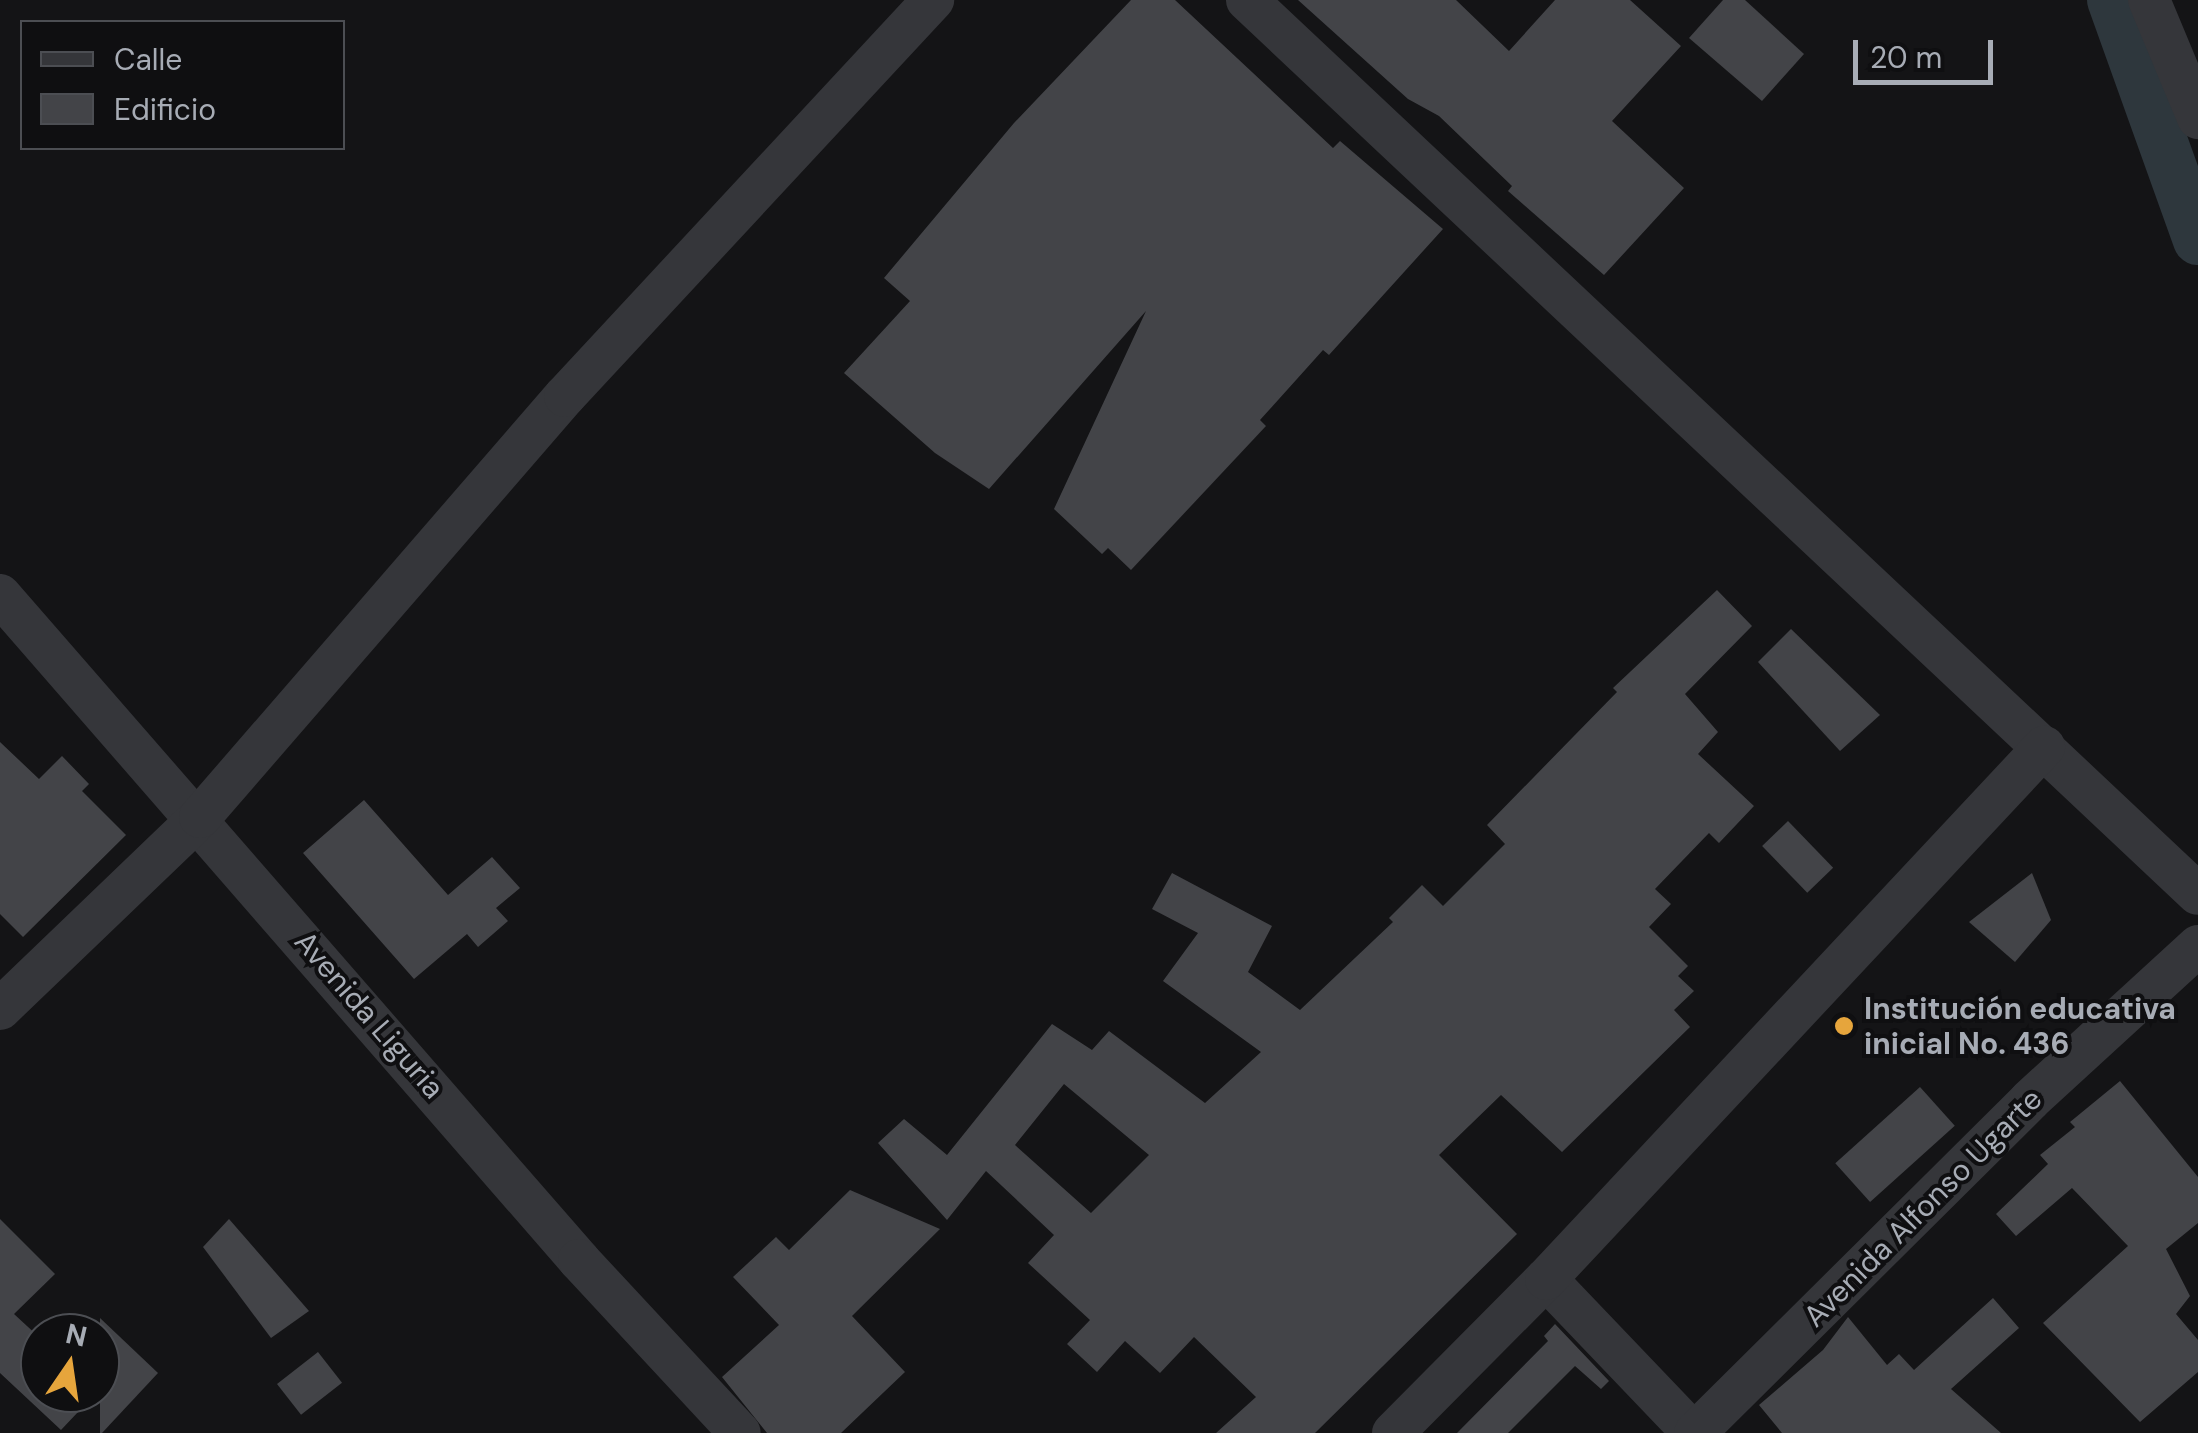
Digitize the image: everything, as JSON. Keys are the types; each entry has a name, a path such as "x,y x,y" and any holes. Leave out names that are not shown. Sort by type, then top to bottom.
{"street":[{"path":"0,1010 200,817 565,396 932,0"},
{"path":"1247,0 2198,894"},
{"path":"2149,0 2198,118"},
{"name":"Avenida Liguria","path":"0,595 200,817 579,1260 740,1433"},
{"path":"1392,1433 1546,1279 2044,746"},
{"name":"Avenida Alfonso Ugarte","path":"1694,1433 2030,1100 2198,946"},
{"path":"1546,1279 1694,1433"}],"building":[{"path":"1131,0 1175,0 1333,148 1340,141 1443,229 1329,355 1323,350 1260,420 1266,426 1131,570 1108,548 1102,554 1054,509 1146,311 989,489 935,453 844,373 910,301 884,278 1014,123"},
{"path":"1298,0 1456,0 1509,51 1555,0 1630,0 1681,46 1612,121 1684,188 1604,275 1508,191 1512,186 1439,116 1408,99"},
{"path":"1723,0 1745,0 1804,54 1762,101 1689,38"},
{"path":"1717,590 1752,626 1685,694 1718,732 1698,754 1754,806 1719,843 1709,833 1655,889 1671,904 1649,927 1688,966 1678,976 1694,991 1674,1010 1690,1027 1562,1152 1501,1095 1439,1155 1517,1234 1315,1433 1216,1433 1256,1397 1194,1337 1160,1373 1125,1341 1097,1372 1067,1344 1090,1320 1028,1263 1054,1235 986,1171 947,1220 878,1143 904,1119 947,1155 1052,1024 1092,1050 1109,1031 1205,1103 1261,1052 1163,981 1198,933 1152,909 1172,873 1272,926 1248,972 1300,1010 1393,922 1389,918 1422,885 1443,906 1505,844 1487,825 1617,692 1613,688","holes":["1064,1084 1149,1155 1091,1213 1015,1145"]},
{"path":"1791,629 1880,715 1840,751 1758,662"},
{"path":"0,742 39,779 62,756 89,784 82,791 126,835 23,937 0,914"},
{"path":"364,800 448,895 492,857 520,888 496,908 508,921 478,947 467,934 414,979 303,853"},
{"path":"1788,821 1833,868 1807,893 1762,846"},
{"path":"2032,873 2051,920 2015,962 1969,922"},
{"path":"2120,1081 2198,1177 2198,1223 2166,1249 2190,1296 2176,1314 2198,1340 2198,1372 2140,1422 2043,1323 2128,1246 2072,1188 2016,1236 1996,1214 2048,1164 2040,1155 2075,1127 2070,1122"},
{"path":"1920,1087 1955,1126 1870,1202 1835,1163"},
{"path":"850,1190 940,1229 852,1316 905,1372 841,1433 767,1433 722,1377 779,1325 733,1277 776,1237 789,1250"},
{"path":"0,1219 55,1274 14,1314 20,1320 20,1392 0,1373"},
{"path":"229,1219 309,1311 271,1338 203,1247"},
{"path":"1993,1298 2019,1328 1951,1389 2001,1433 1782,1433 1759,1405 1823,1350 1848,1317 1887,1365 1899,1354 1914,1370"},
{"path":"1555,1324 1609,1381 1601,1389 1575,1366 1508,1433 1457,1433 1548,1341 1544,1336"},
{"path":"120,1337 158,1373 102,1433 100,1413 120,1413"},
{"path":"318,1352 342,1383 301,1415 277,1384"},
{"path":"43,1413 77,1413 61,1430"}],"waterway":[{"path":"2112,0 2198,240"}],"place":[{"name":"Institución educativa inicial No. 436","path":"1844,1026"}]}
